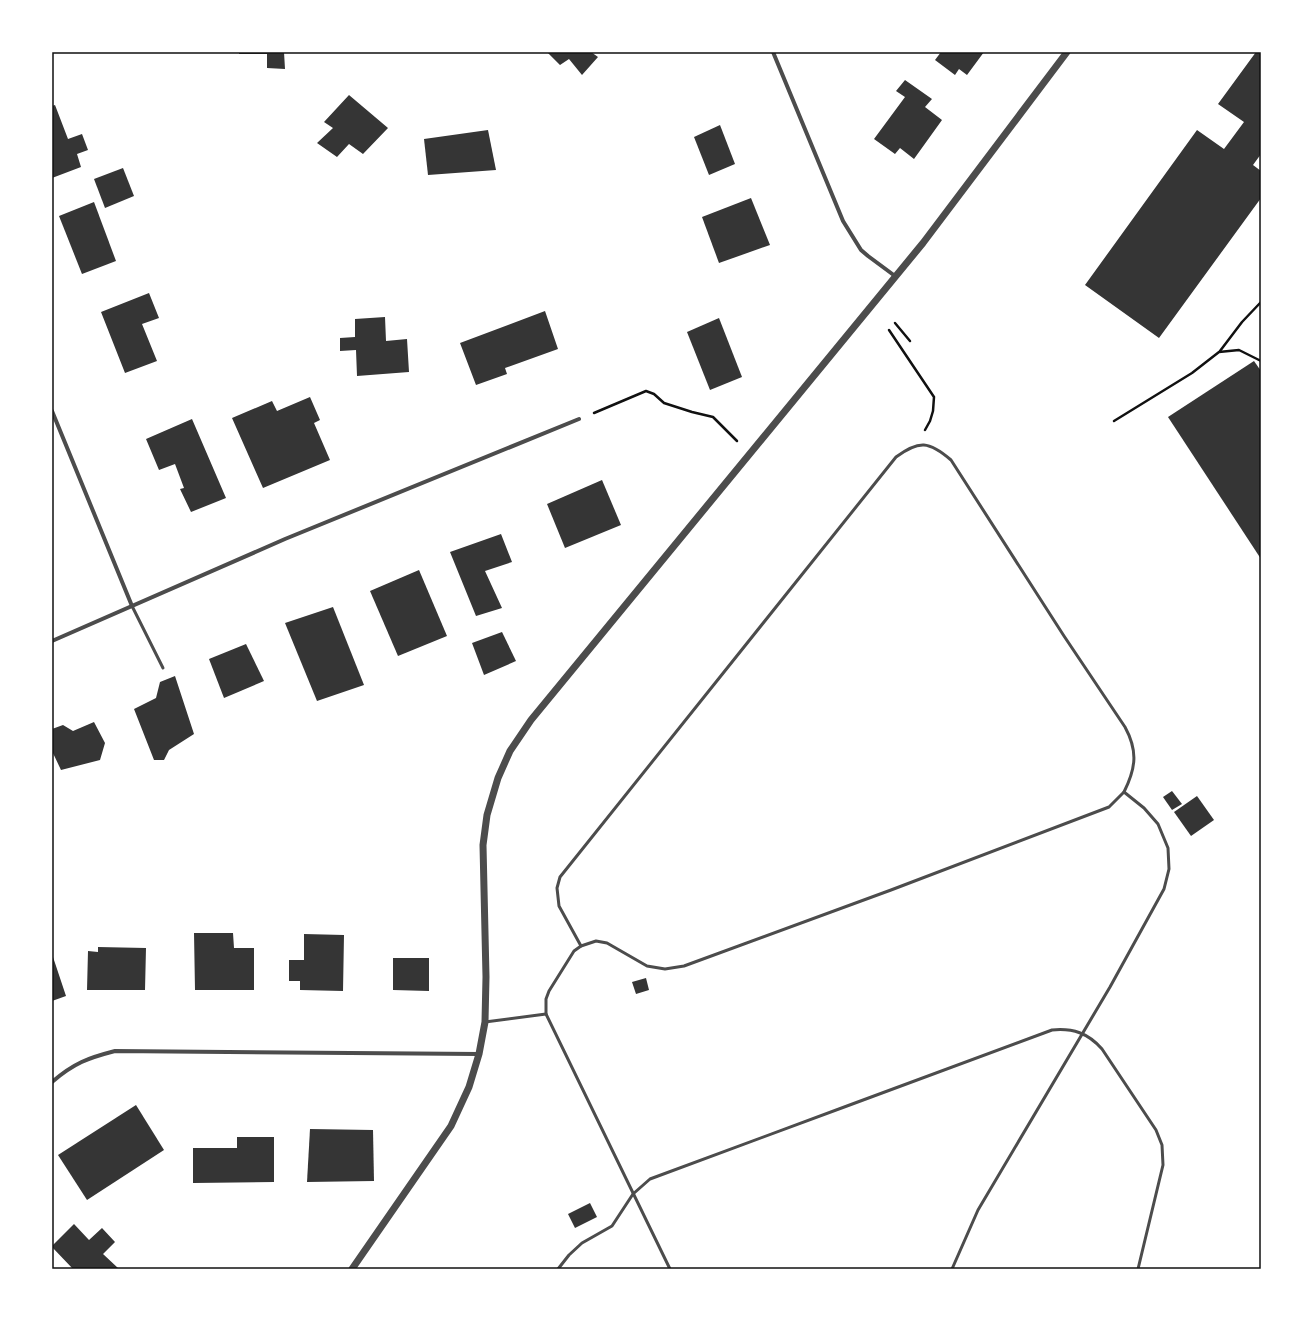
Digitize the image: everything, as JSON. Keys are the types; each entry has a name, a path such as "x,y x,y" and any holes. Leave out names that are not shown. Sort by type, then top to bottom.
{"street":[{"path":"773,52 843,221 862,250 895,276"},
{"path":"352,1269 451,1126 469,1087 479,1054 485,1022 486,977 483,845 487,815 498,778 510,751 531,720 923,242 1067,52"},
{"path":"52,411 132,606"},
{"path":"52,641 285,539 579,419"},
{"path":"52,1082 64,1071 89,1058 116,1051 479,1054"}],"lane":[{"path":"581,946 559,906 557,888 560,877 896,457 908,448 922,444 938,449 951,460 1131,737 1135,756 1132,776 1124,792 1109,807 891,890 684,966 665,969 647,966 607,943 596,941 581,946 574,951 546,999 546,1014 670,1269"},
{"path":"132,606 163,668"},
{"path":"952,1269 978,1210 1110,987 1164,889 1169,869 1168,848 1158,824 1144,808 1124,792"},
{"path":"485,1022 546,1014"},
{"path":"558,1269 569,1255 582,1243 612,1226 633,1194 650,1179 1052,1030 1067,1029 1083,1033 1097,1042 1156,1130 1162,1145 1163,1165 1138,1269"}],"path":[{"path":"1114,421 1192,373 1219,352 1242,322 1261,302"},
{"path":"895,323 910,341"},
{"path":"889,330 934,397 933,411 930,421 921,435 922,444"},
{"path":"1219,352 1239,350 1261,361"},
{"path":"579,419 646,391 654,394 664,403 713,417 750,454"}],"building":[{"path":"239,52 284,52 285,69 267,68 267,54 239,54"},
{"path":"547,52 591,52 598,57 582,75 569,59 560,65"},
{"path":"941,52 984,52 967,75 959,69 955,75 935,60"},
{"path":"1256,52 1261,52 1261,154 1253,165 1261,171 1261,198 1159,338 1085,285 1197,130 1224,149 1244,122 1218,104"},
{"path":"905,80 932,99 925,107 942,120 914,159 900,148 895,154 874,139 905,97 896,91"},
{"path":"349,95 388,128 363,154 349,144 337,157 317,143 333,128 324,122"},
{"path":"55,105 68,139 82,134 88,150 77,154 81,167 52,178 52,106"},
{"path":"720,125 735,164 709,175 694,137"},
{"path":"488,130 496,170 428,175 424,139"},
{"path":"123,168 134,196 105,208 94,179"},
{"path":"751,198 770,245 719,263 702,217"},
{"path":"94,202 116,261 82,274 59,216"},
{"path":"149,293 159,318 142,324 157,361 125,373 101,312"},
{"path":"545,311 558,349 505,368 507,374 476,385 460,343"},
{"path":"385,317 386,341 407,339 409,372 357,376 356,350 340,351 340,338 355,337 355,319"},
{"path":"719,318 742,377 710,390 687,332"},
{"path":"1254,361 1261,371 1261,559 1168,417"},
{"path":"310,397 320,420 314,423 330,460 263,488 232,418 272,401 277,411"},
{"path":"192,419 226,498 191,512 180,489 184,488 175,464 159,470 146,439"},
{"path":"602,480 621,525 565,548 547,504"},
{"path":"501,534 512,562 485,571 502,608 476,616 450,552"},
{"path":"419,570 447,636 398,656 370,591"},
{"path":"333,607 364,685 317,701 285,623"},
{"path":"502,632 516,661 484,675 472,643"},
{"path":"246,644 264,681 224,698 209,659"},
{"path":"175,676 194,734 169,750 164,760 154,760 134,709 156,698 160,682"},
{"path":"94,722 105,743 100,760 61,770 52,751 52,729 63,725 73,731"},
{"path":"1172,791 1182,804 1172,810 1163,797"},
{"path":"1197,796 1214,820 1191,836 1174,812"},
{"path":"194,933 233,933 234,948 254,948 254,990 195,990"},
{"path":"304,934 344,935 343,991 300,990 300,981 289,981 289,960 304,960"},
{"path":"98,947 146,948 145,990 87,990 88,951 98,952"},
{"path":"52,954 66,996 52,1001"},
{"path":"393,958 429,958 429,991 393,990"},
{"path":"646,978 649,990 636,994 632,982"},
{"path":"136,1105 164,1150 87,1200 58,1155"},
{"path":"310,1129 373,1130 374,1181 307,1182"},
{"path":"237,1137 274,1137 274,1182 193,1183 193,1148 237,1148"},
{"path":"590,1203 597,1217 575,1228 568,1214"},
{"path":"74,1224 89,1240 102,1228 115,1242 103,1254 118,1268 73,1269 52,1246"}]}
